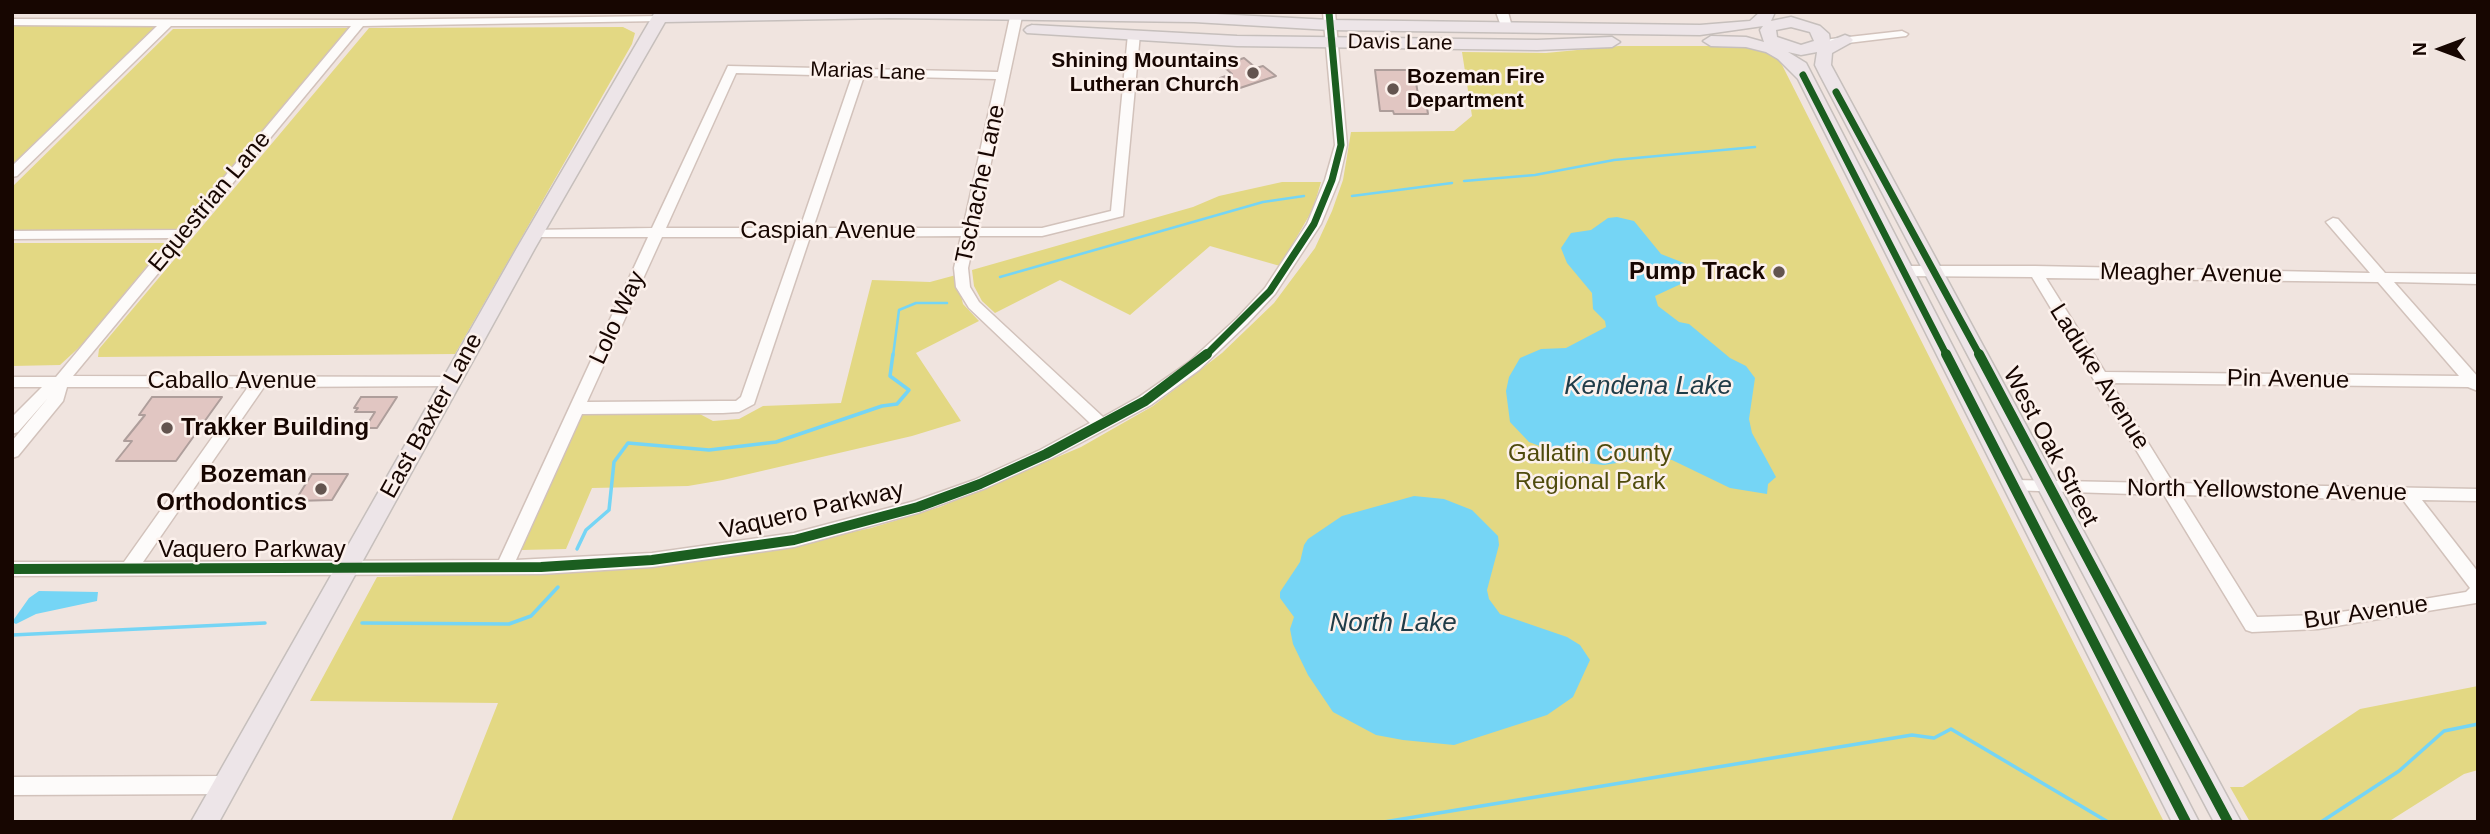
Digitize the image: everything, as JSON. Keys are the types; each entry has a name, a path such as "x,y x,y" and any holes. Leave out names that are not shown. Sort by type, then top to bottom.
{"main road":[{"path":"1792,12 1811,32 1811,59 1836,92"},
{"name":"Davis Lane","path":"661,15 715,18 748,25 1194,17 1504,20 1704,36"},
{"name":"East Baxter Lane","path":"204,822 535,233 661,15"},
{"name":"Davis Lane","path":"1016,19 1205,40 1537,45 1704,36"},
{"path":"1704,36 1746,30 1773,19 1791,22 1811,32"},
{"path":"1773,19 1768,34 1800,65 1803,75"},
{"path":"1704,36 1750,37 1801,50 1811,32 1820,25 1850,34"},
{"path":"1836,92 1822,58 1828,48 1850,34"},
{"path":"1704,36 1772,49 1784,56 1803,75"},
{"name":"West Oak Street","path":"1803,75 2186,822"},
{"name":"West Oak Street","path":"1836,92 1935,271 2228,822"}],"street":[{"name":"Davis Lane","path":"12,22 360,23 661,15"},
{"name":"Vaquero Parkway","path":"12,569 504,568 652,561 794,540 918,507 980,484 1102,425 1145,401 1194,366 1270,291 1295,256 1324,203 1341,145 1330,18"},
{"name":"Tschache Lane","path":"1016,19 961,268 963,287 974,305 1102,425"},
{"path":"12,173 167,23"},
{"name":"Equestrian Lane","path":"12,428 39,397 60,382 360,23"},
{"path":"1850,34 1891,24"},
{"path":"1811,32 1902,34"},
{"name":"Caspian Avenue","path":"535,233 971,230 1042,232 1118,213 1134,34"},
{"name":"Marias Lane","path":"732,69 1003,76"},
{"name":"Lolo Way","path":"504,568 732,69"},
{"path":"577,408 723,407 739,406 748,400 860,71"},
{"path":"2333,222 2476,384"},
{"path":"12,235 183,234"},
{"name":"Meagher Avenue","path":"1903,271 2478,279"},
{"name":"Laduke Avenue","path":"2035,271 2252,625"},
{"name":"Pin Avenue","path":"2099,377 2476,384"},
{"path":"128,569 260,381"},
{"name":"Caballo Avenue","path":"12,382 452,381"},
{"name":"Equestrian Lane","path":"12,452 58,397 60,382"},
{"name":"North Yellowstone Avenue","path":"2014,486 2478,495"},
{"path":"2407,493 2478,585"},
{"name":"Bur Avenue","path":"2252,625 2318,622 2370,615 2470,598 2478,592"},
{"path":"14,789 225,785"}],"green space":[{"path":"159,25 12,168 12,26"},
{"path":"623,27 635,33 632,44 455,354 98,357 99,349 369,28"},
{"path":"351,28 180,231 12,232 12,187 173,29"},
{"name":"Gallatin County Regional Park","path":"1619,46 1745,46 1777,55 2164,822 451,822 498,703 310,701 377,577 589,572 744,555 871,528 940,507 1081,447 1153,406 1222,353 1274,303 1315,248 1332,211 1343,180 1351,132 1454,131 1472,116 1462,52 1546,53"},
{"path":"1282,182 1321,182 1313,209 1280,266 1210,246 1130,315 1060,280 995,313 982,301 974,286 972,270 1193,207 1219,196"},
{"path":"12,243 166,243 84,343 60,365 12,366"},
{"path":"956,275 963,304 979,321 916,353 961,421 912,436 723,480 688,486 592,488 566,549 521,550 581,412 696,412 713,421 739,419 763,406 841,403 872,280 930,282"},
{"path":"2478,686 2478,770 2464,774 2388,822 2250,822 2230,787 2243,787 2360,709"}],"water":[{"name":"Kendena Lake","path":"1608,218 1634,221 1661,254 1684,263 1688,269 1683,283 1655,296 1658,306 1679,322 1689,324 1730,358 1746,366 1755,378 1749,419 1752,433 1776,477 1768,484 1767,494 1730,488 1672,460 1643,459 1604,465 1585,463 1529,442 1510,422 1506,391 1509,377 1520,358 1541,349 1566,348 1606,327 1605,321 1593,309 1592,293 1567,263 1561,248 1571,233 1591,230"},
{"name":"North Lake","path":"1414,496 1444,499 1472,510 1498,536 1499,545 1487,590 1489,599 1500,614 1567,637 1580,645 1590,660 1573,697 1547,715 1454,745 1376,735 1333,712 1308,675 1293,644 1290,629 1294,617 1280,598 1280,592 1300,562 1308,539 1342,516"},
{"path":"39,591 98,592 97,601 36,614 16,624 12,622 29,598"}],"building":[{"path":"1244,58 1256,68 1263,66 1276,76 1234,90 1220,78 1232,74 1222,65"},
{"name":"Bozeman Fire Department","path":"1375,70 1414,70 1419,101 1426,101 1428,114 1394,114 1393,111 1380,111"},
{"name":"Trakker Building","path":"152,397 222,397 176,461 116,461 132,441 124,441 145,415 139,415"},
{"path":"361,397 397,397 377,428 365,428 375,412 355,412 358,408 354,408"},
{"name":"Bozeman Orthodontics","path":"312,474 348,474 332,500 295,501"}],"waterway":[{"path":"1464,181 1535,175 1614,160 1755,147"},
{"path":"1352,196 1452,183"},
{"path":"1000,277 1263,202 1304,196"},
{"path":"893,356 899,310 916,303 947,303"},
{"path":"577,549 586,530 609,510 614,462 628,443 709,450 776,442 882,406 897,404 909,390 890,376 893,354"},
{"path":"362,623 509,624 531,616 558,587"},
{"path":"12,635 265,623"},
{"path":"2321,822 2399,771 2444,731 2478,724"},
{"path":"1384,822 1912,735 1934,738 1951,729 2108,822"}],"cycle path":[{"path":"12,569 541,567 652,560 794,540 918,507 980,484 1046,454 1145,401 1194,366 1270,291 1314,224 1332,180 1341,145 1329,12"},
{"path":"1803,75 2186,822"},
{"path":"1836,92 1940,281 2228,822"}],"place":[{"name":"Shining Mountains Lutheran Church","path":"1253,73"},
{"name":"Bozeman Fire Department","path":"1393,89"},
{"name":"Pump Track","path":"1779,272"},
{"name":"Trakker Building","path":"167,428"},
{"name":"Bozeman Orthodontics","path":"321,489"}]}
